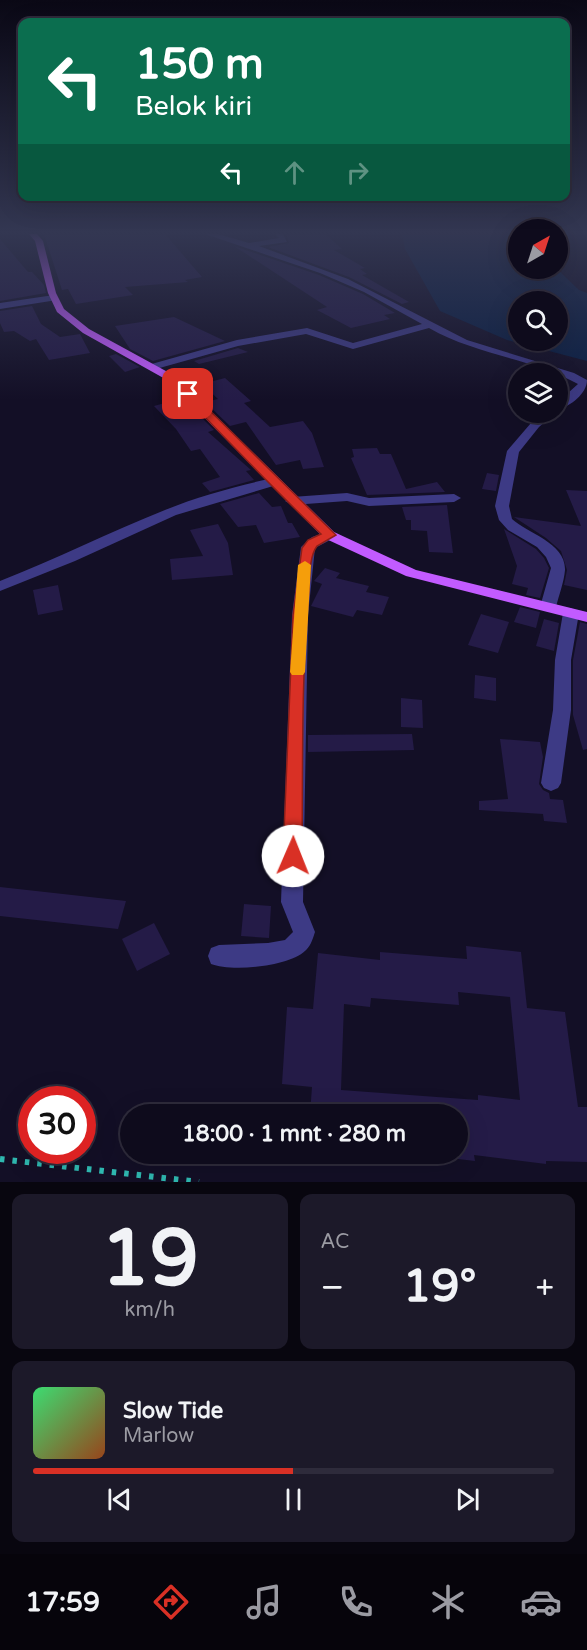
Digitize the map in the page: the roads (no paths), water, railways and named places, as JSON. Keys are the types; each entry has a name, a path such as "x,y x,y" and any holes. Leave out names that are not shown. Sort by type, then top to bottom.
{"main road":[{"path":"52,289 60,310 69,319 152,367 179,386 276,481 292,501 329,535 411,573 579,615"}],"street":[{"path":"362,289 468,344 537,363"},
{"path":"0,306 54,298"},
{"path":"152,367 237,343 307,331 353,346 429,325"},
{"path":"568,375 584,383 579,391 568,399"},
{"path":"537,423 513,451 502,506 506,520 513,527 542,544 553,556 558,568 548,607"},
{"path":"0,586 70,558 171,512 276,481"},
{"path":"292,501 347,497 369,502 454,498"},
{"path":"219,956 268,955 287,950 299,944 304,932 303,925 294,913 292,902 300,615 308,548 317,540 329,535"},
{"path":"551,783 562,710 563,660 579,615"}],"water":[{"path":"428,289 578,289 587,293 587,361 549,351 568,351 568,291 508,291 507,340 440,311"}]}
